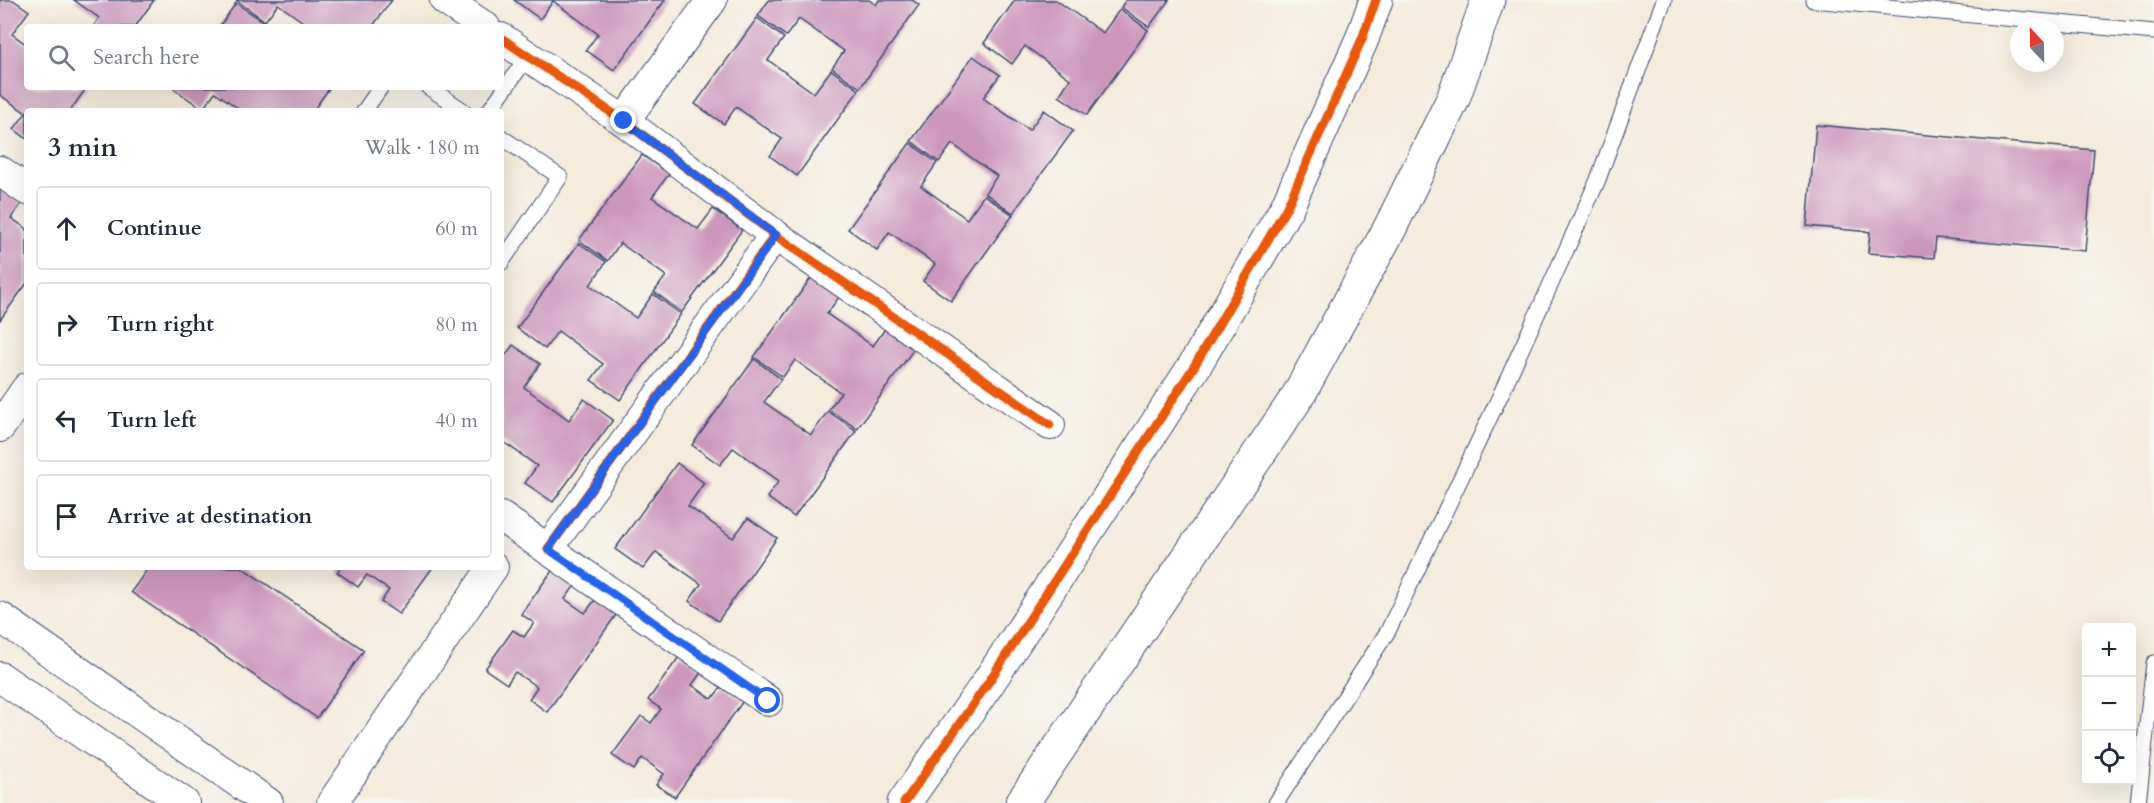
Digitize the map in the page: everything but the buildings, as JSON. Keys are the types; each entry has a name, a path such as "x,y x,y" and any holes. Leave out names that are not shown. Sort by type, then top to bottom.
{"street":[{"path":"445,0 481,24"},
{"path":"624,121 712,0"},
{"path":"904,803 988,683 1195,365 1287,207 1362,39 1376,0"},
{"path":"1022,803 1298,396 1390,228 1453,99 1488,0"},
{"path":"504,40 624,121 776,235 1050,425"},
{"path":"0,171 24,188"},
{"path":"548,549 776,235"},
{"path":"0,427 24,392"},
{"path":"504,545 510,523 768,701"},
{"path":"332,803 491,570"},
{"path":"0,617 268,803"},
{"path":"0,677 184,803"}],"lane":[{"path":"1276,803 1388,632 1500,396 1597,182 1664,0"},
{"path":"1813,0 2154,32"},
{"path":"504,90 528,56"},
{"path":"366,108 379,90"},
{"path":"432,90 460,108"},
{"path":"491,108 504,90"},
{"path":"504,138 560,177 504,259"},
{"path":"2138,803 2154,663"}],"cycle path":[{"path":"904,803 988,683 1195,365 1287,207 1362,39 1376,0"},
{"path":"504,40 624,121 775,235 1050,425"},
{"path":"548,549 775,235"}],"route":[{"path":"624,121 776,235 548,549 768,701"}]}
